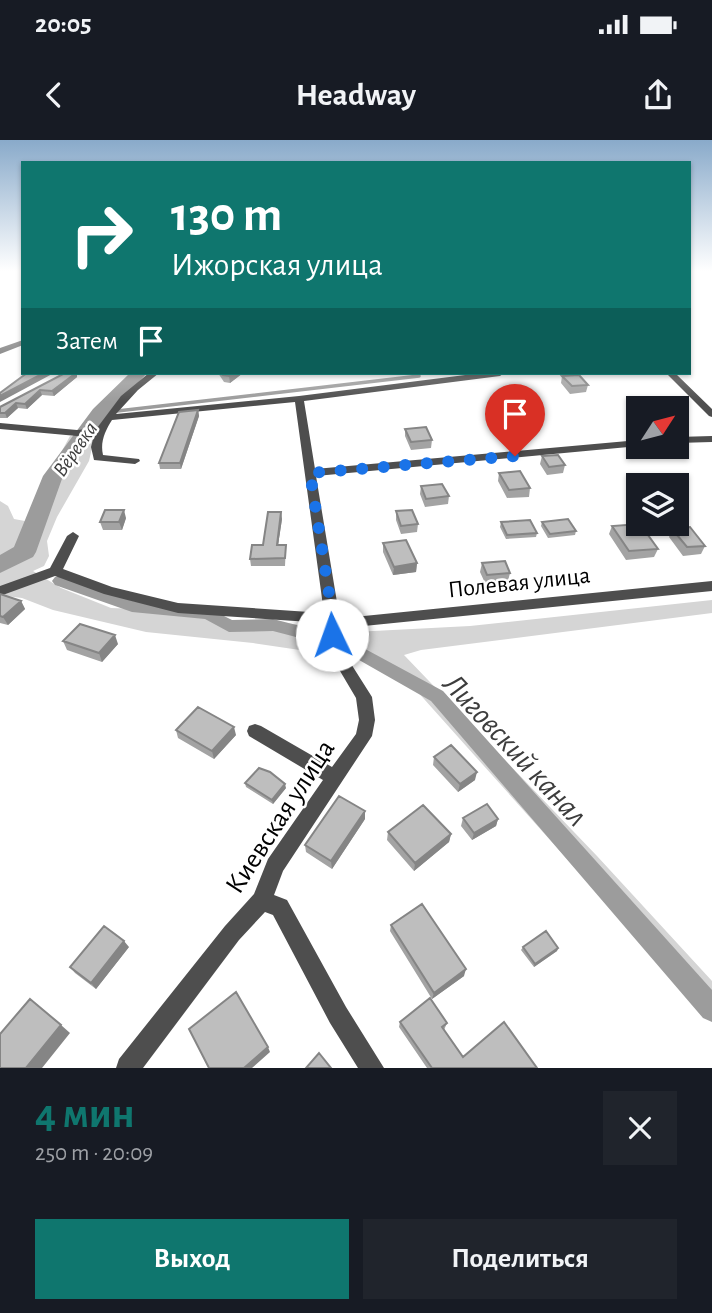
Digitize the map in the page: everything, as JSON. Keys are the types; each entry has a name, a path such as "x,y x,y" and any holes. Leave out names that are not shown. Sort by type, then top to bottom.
{"street":[{"path":"0,351 21,343"},
{"path":"135,461 98,458 94,449 99,431 137,384 152,375"},
{"path":"111,417 299,399 485,375"},
{"path":"672,375 712,414"},
{"name":"Киевская улица","path":"128,1068 232,933 262,901 275,866 365,736 367,720 364,697 334,649 331,606 299,399"},
{"path":"0,426 77,433 99,431"},
{"path":"690,440 712,439"},
{"path":"310,473 626,444"},
{"path":"0,591 55,571 73,536"},
{"name":"Полевая улица","path":"55,571 108,591 178,608 364,621 712,586"},
{"path":"255,731 335,778"},
{"path":"262,901 280,907 338,1014 372,1068"}],"shaded area":[{"path":"87,434 94,439 89,461 57,517 47,541 49,556 44,566 33,571 61,588 111,608 164,610 232,621 270,621 354,632 470,626 712,600 712,613 421,650 404,655 597,856 712,981 712,1021 416,690 369,662 253,643 146,632 53,610 22,598 6,596 0,599 0,501 8,506 14,519 25,521 53,495 55,490 45,482 70,436"}],"building":[{"path":"24,375 40,375 0,396 0,393"},
{"path":"61,375 73,375 52,391 40,390 25,404 16,403 5,413 0,413 0,407"},
{"path":"579,375 588,385 572,386 562,376"},
{"path":"198,410 180,463 159,463 179,412"},
{"path":"426,427 432,440 411,442 405,429"},
{"path":"558,455 565,465 549,467 542,456"},
{"path":"520,471 530,488 509,490 499,473"},
{"path":"442,484 449,496 426,499 421,486"},
{"path":"105,510 124,510 119,522 100,522"},
{"path":"412,510 418,524 401,526 396,511"},
{"path":"268,512 281,512 277,545 286,545 285,558 250,559 252,545 263,545"},
{"path":"568,519 576,531 550,534 542,522"},
{"path":"530,520 537,533 507,535 501,522"},
{"path":"626,525 626,536 649,536 658,549 629,551 612,526"},
{"path":"689,527 705,546 687,547 678,536 689,536"},
{"path":"406,540 417,563 394,567 383,543"},
{"path":"505,561 510,573 487,575 482,563"},
{"path":"0,594 21,601 3,617 0,616"},
{"path":"80,624 115,635 99,653 63,641"},
{"path":"198,707 234,727 212,751 176,730"},
{"path":"451,745 477,772 460,784 434,757"},
{"path":"259,768 270,772 285,784 272,800 245,783"},
{"path":"339,796 365,811 331,861 305,845"},
{"path":"487,804 498,819 474,833 463,818"},
{"path":"423,805 451,834 415,863 388,832"},
{"path":"422,904 466,969 434,993 391,925"},
{"path":"104,926 124,941 91,983 70,967"},
{"path":"546,931 558,948 535,964 523,947"},
{"path":"236,992 268,1047 244,1068 209,1068 189,1029"},
{"path":"430,998 447,1023 442,1027 463,1057 504,1022 537,1068 432,1068 400,1022"},
{"path":"30,999 61,1025 26,1068 0,1068 0,1034"},
{"path":"319,1053 331,1068 306,1068"}],"waterway":[{"name":"Вёревка","path":"0,565 24,552 53,476 100,413 137,375"},
{"path":"100,413 419,376"},
{"name":"Лиговский канал","path":"60,581 132,606 208,614 229,626 273,625 343,643 437,696 712,1009"}],"route":[{"path":"332,635 331,606 310,473 515,456"}]}
